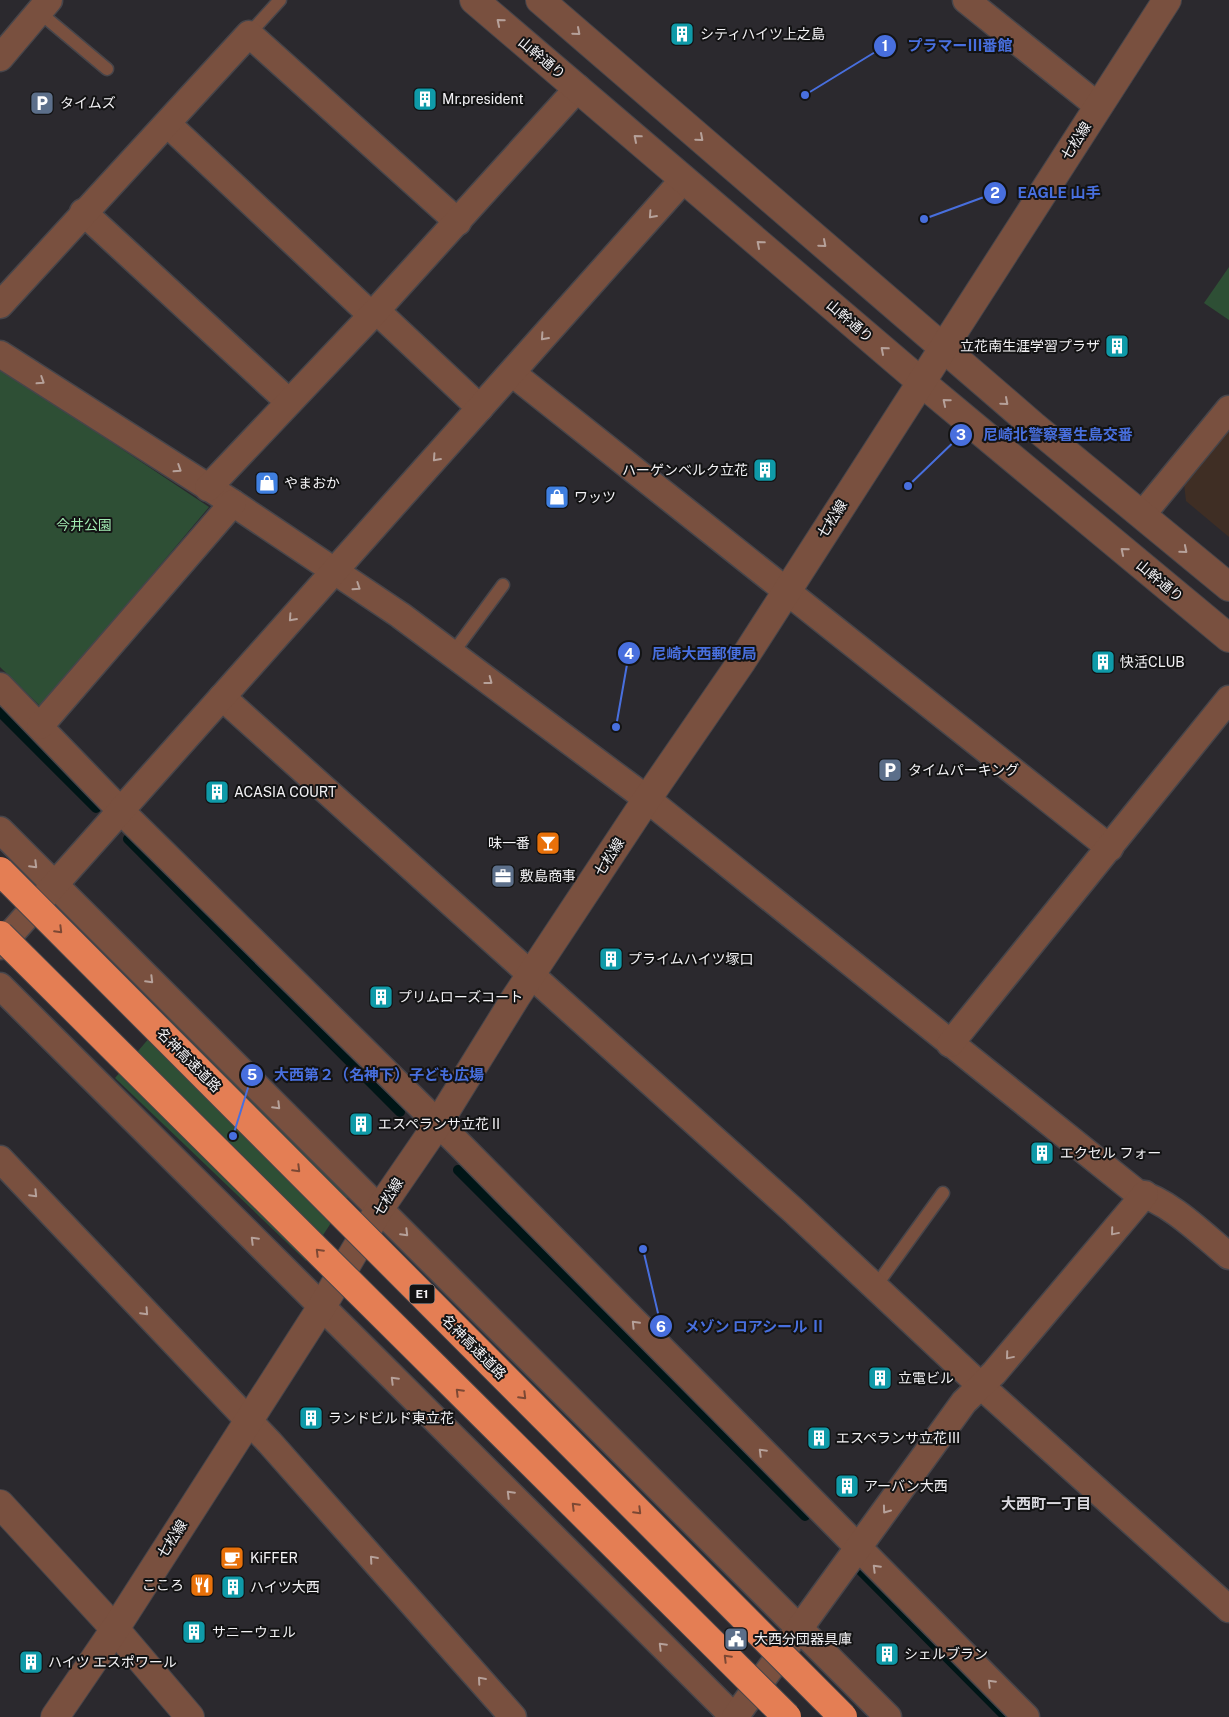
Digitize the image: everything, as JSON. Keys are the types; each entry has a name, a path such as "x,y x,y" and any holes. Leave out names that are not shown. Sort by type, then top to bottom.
{"highway":[{"name":"名神高速道路","path":"0,871 843,1717"},
{"path":"0,935 786,1717"}],"street":[{"name":"山幹通り","path":"474,0 921,382 1229,638"},
{"path":"540,0 942,347 1229,588"},
{"path":"966,0 1098,106"},
{"name":"七松線","path":"55,1717 115,1629 321,1308 380,1208 437,1124 530,976 647,798 742,661 942,347 1167,0"},
{"path":"0,58 44,6"},
{"path":"0,306 83,212 249,34 458,222"},
{"path":"208,488 374,313 578,88"},
{"path":"168,122 174,130 367,311 381,315 480,408"},
{"path":"0,946 684,179"},
{"path":"83,212 289,402"},
{"path":"0,354 233,503 400,615 647,798 1136,1192 1145,1194 1192,1225 1229,1256"},
{"path":"512,373 1110,848"},
{"path":"1142,515 1229,409"},
{"path":"40,726 233,503"},
{"path":"0,686 121,811 460,1145 858,1550 1026,1717"},
{"path":"222,697 530,976 794,1211 981,1386 1229,1609"},
{"path":"950,1044 1110,848 1124,826 1229,699"},
{"path":"0,830 380,1208 798,1630 888,1717"},
{"path":"0,986 321,1308 734,1717 858,1550 964,1402 981,1386 1145,1194"},
{"path":"0,1159 316,1494 513,1717"},
{"path":"0,1504 115,1629 190,1717"}],"lane":[{"path":"249,34 280,0"},
{"path":"44,6 107,69"},
{"path":"452,654 503,585"},
{"path":"875,1287 943,1193"}],"shaded area":[{"path":"1229,428 1229,537 1186,501 1184,484"}],"green space":[{"path":"1229,267 1229,320 1204,303"},
{"name":"今井公園","path":"0,368 209,507 41,707 0,667"},
{"path":"168,1016 350,1194 306,1261 115,1078"}],"waterway":[{"path":"0,712 96,808"},
{"path":"128,839 400,1112"},
{"path":"458,1170 805,1516"},
{"path":"860,1570 1006,1717"}],"place":[{"name":"シティハイツ上之島","path":"682,34"},
{"name":"プラマーⅢ番館","path":"805,95"},
{"name":"Mr.president","path":"425,99"},
{"name":"タイムズ","path":"42,103"},
{"name":"EAGLE 山手","path":"924,219"},
{"name":"立花南生涯学習プラザ","path":"1117,346"},
{"name":"ハーゲンベルク立花","path":"765,470"},
{"name":"やまおか","path":"267,483"},
{"name":"尼崎北警察署生島交番","path":"908,486"},
{"name":"ワッツ","path":"557,497"},
{"name":"快活CLUB","path":"1103,662"},
{"name":"尼崎大西郵便局","path":"616,727"},
{"name":"タイムパーキング","path":"890,770"},
{"name":"ACASIA COURT","path":"217,792"},
{"name":"味一番","path":"548,843"},
{"name":"敷島商事","path":"503,876"},
{"name":"プライムハイツ塚口","path":"611,959"},
{"name":"プリムローズコート","path":"381,997"},
{"name":"エスペランサ立花Ⅱ","path":"361,1124"},
{"name":"大西第２（名神下）子ども広場","path":"233,1136"},
{"name":"エクセル フォー","path":"1042,1153"},
{"name":"メゾン ロアシール Ⅱ","path":"643,1249"},
{"name":"立電ビル","path":"880,1378"},
{"name":"ランドビルド東立花","path":"311,1418"},
{"name":"エスペランサ立花Ⅲ","path":"819,1438"},
{"name":"アーバン大西","path":"847,1486"},
{"name":"KiFFER","path":"232,1558"},
{"name":"こころ","path":"202,1585"},
{"name":"ハイツ大西","path":"233,1587"},
{"name":"サニーウェル","path":"194,1632"},
{"name":"大西分団器具庫","path":"736,1639"},
{"name":"シェルブラン","path":"887,1654"},
{"name":"ハイツ エスポワール","path":"31,1662"}],"district":[{"name":"大西町一丁目","path":"1046,1503"}]}
